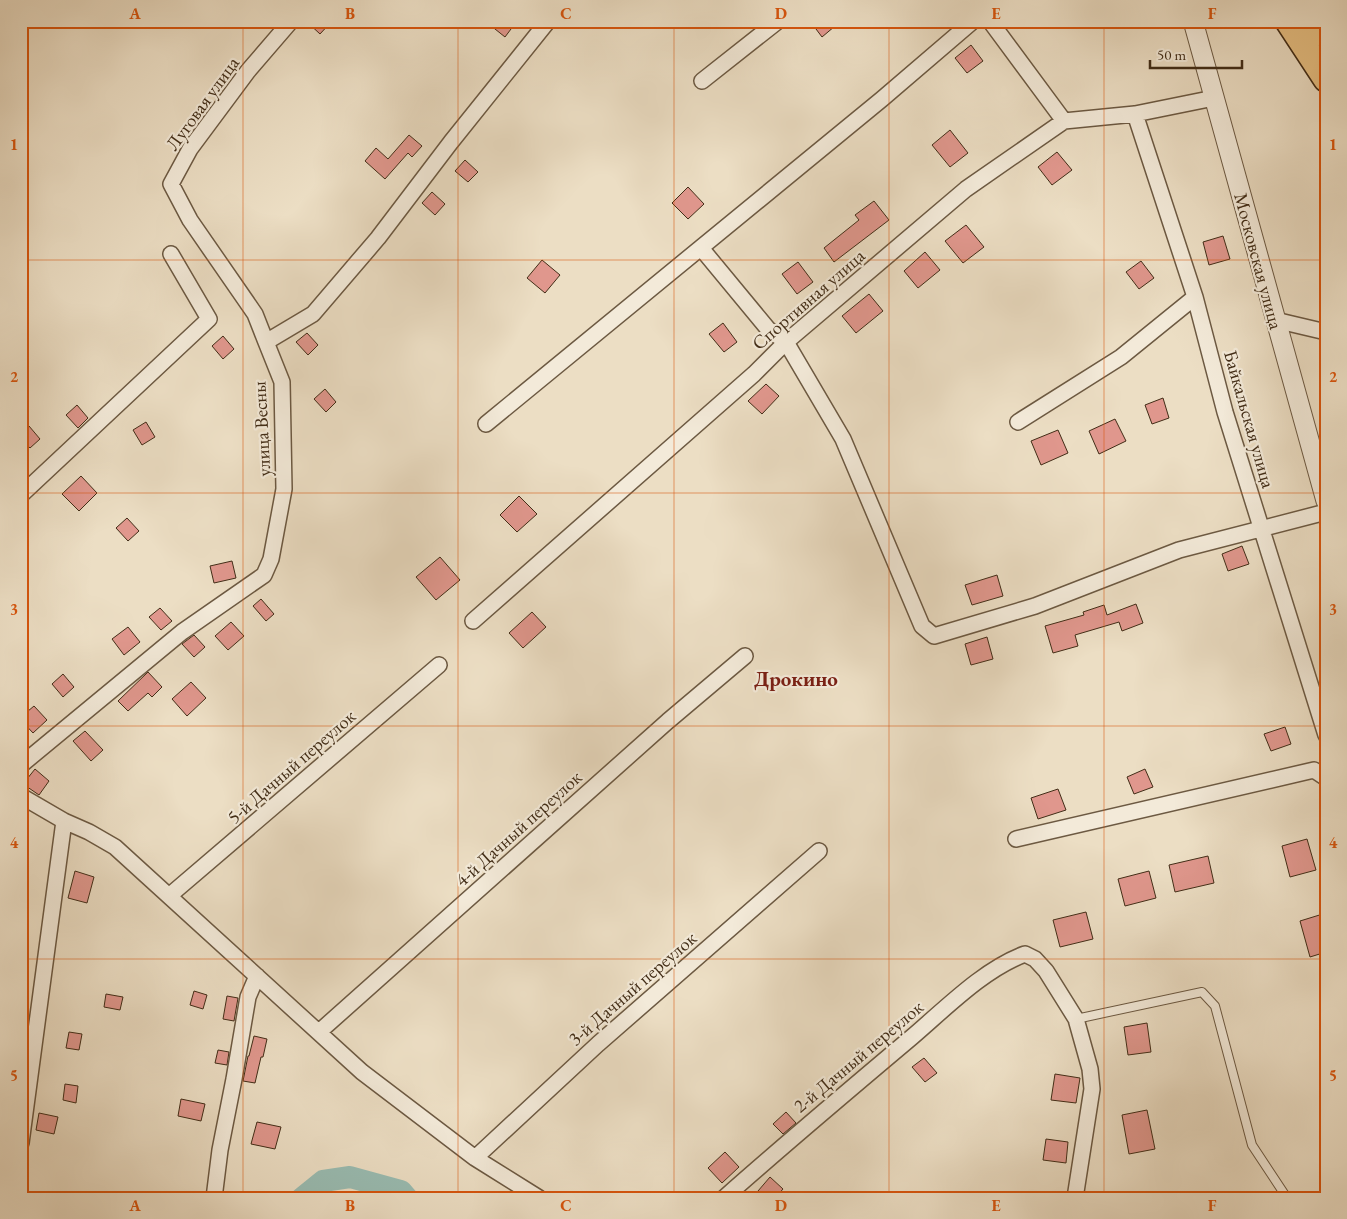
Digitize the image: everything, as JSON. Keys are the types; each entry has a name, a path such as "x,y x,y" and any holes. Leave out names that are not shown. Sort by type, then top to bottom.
{"highway":[{"path":"1288,21 1326,79"},
{"path":"1316,21 1326,35"}],"street":[{"name":"Луговая улица","path":"266,342 255,314 190,220 171,184 190,148 248,71 291,21"},
{"path":"266,342 313,314 378,238 451,142 548,21"},
{"path":"702,81 778,21"},
{"path":"486,424 882,99 973,21"},
{"path":"990,21 1064,121"},
{"name":"Московская улица","path":"1193,21 1326,501"},
{"name":"Спортивная улица","path":"473,620 754,374 786,342 966,189 1064,121 1135,114 1214,98"},
{"name":"Байкальская улица","path":"1135,114 1195,297 1225,412 1326,735"},
{"path":"701,248 768,329 786,342 844,439 922,626 934,636 1035,606 1179,550 1326,512"},
{"path":"21,495 209,319 171,254"},
{"path":"1018,422 1121,357 1195,297"},
{"path":"1275,320 1326,332"},
{"name":"улица Весны","path":"21,765 182,632 264,575 271,558 284,490 282,382 266,342"},
{"name":"4-й Дачный переулок","path":"319,1032 668,721 745,656"},
{"name":"5-й Дачный переулок","path":"169,896 439,665"},
{"path":"1016,839 1320,774"},
{"path":"21,796 116,848 362,1072 475,1158 539,1198"},
{"path":"21,1143 64,821"},
{"name":"3-й Дачный переулок","path":"475,1158 598,1044 819,851"},
{"name":"2-й Дачный переулок","path":"724,1198 963,994 997,967 1009,960 1025,954 1035,959 1046,971 1076,1019"},
{"path":"214,1198 220,1150 248,997 257,976"},
{"path":"1075,1198 1092,1089 1090,1069 1076,1019"}],"lane":[{"path":"1076,1019 1202,992 1215,1006 1252,1145 1287,1198"}],"building":[{"path":"306,21 332,21 320,34"},
{"path":"485,21 517,21 505,37"},
{"path":"810,21 841,21 822,37"},
{"path":"971,45 983,61 967,73 955,58"},
{"path":"950,130 968,153 950,167 932,145"},
{"path":"409,135 422,146 412,157 408,153 385,179 365,161 376,148 388,159"},
{"path":"1057,152 1072,170 1052,185 1038,167"},
{"path":"465,160 478,172 468,182 455,171"},
{"path":"688,187 704,204 688,219 672,203"},
{"path":"432,192 445,204 435,215 422,203"},
{"path":"874,201 889,220 834,262 824,248 859,220 855,215"},
{"path":"966,225 984,247 963,263 945,241"},
{"path":"1223,236 1230,259 1209,265 1203,242"},
{"path":"925,252 940,270 918,288 904,271"},
{"path":"542,260 560,275 545,293 527,278"},
{"path":"1141,261 1154,278 1139,289 1126,272"},
{"path":"798,262 813,282 797,294 782,274"},
{"path":"869,294 883,311 856,333 842,316"},
{"path":"723,323 737,342 724,352 709,334"},
{"path":"307,333 318,345 308,355 296,342"},
{"path":"223,336 234,349 223,359 212,346"},
{"path":"766,384 779,396 762,414 748,401"},
{"path":"325,389 336,402 326,412 314,399"},
{"path":"1163,398 1169,418 1152,424 1145,405"},
{"path":"77,405 88,418 78,428 66,415"},
{"path":"1115,419 1126,441 1099,454 1089,431"},
{"path":"146,422 155,437 142,445 133,430"},
{"path":"29,426 40,439 30,448 21,439 21,432"},
{"path":"1058,430 1068,453 1041,465 1031,441"},
{"path":"81,476 97,493 79,511 62,494"},
{"path":"519,496 537,514 517,532 500,515"},
{"path":"127,518 139,531 128,541 116,528"},
{"path":"1242,546 1249,564 1228,571 1222,554"},
{"path":"440,557 460,580 436,600 416,577"},
{"path":"232,561 236,578 214,583 210,566"},
{"path":"997,575 1003,596 972,605 965,585"},
{"path":"261,599 274,614 266,621 253,606"},
{"path":"1136,604 1143,623 1122,631 1119,622 1075,635 1078,646 1053,653 1045,626 1084,615 1083,612 1104,605 1107,615"},
{"path":"160,608 172,621 161,630 149,617"},
{"path":"532,612 546,627 523,648 509,633"},
{"path":"231,622 244,636 228,650 215,636"},
{"path":"128,627 140,642 124,655 112,639"},
{"path":"194,635 205,647 194,657 182,644"},
{"path":"987,637 993,659 971,665 965,644"},
{"path":"148,672 162,687 152,697 148,693 128,711 118,701"},
{"path":"63,674 74,687 63,697 52,684"},
{"path":"191,682 206,698 187,716 172,699"},
{"path":"34,706 47,720 33,733 21,720 21,717"},
{"path":"1285,727 1291,744 1271,751 1264,734"},
{"path":"85,731 103,750 91,761 73,741"},
{"path":"35,769 49,781 39,795 23,784"},
{"path":"1145,769 1153,787 1134,794 1127,777"},
{"path":"1058,789 1066,810 1038,819 1031,798"},
{"path":"1307,839 1316,870 1290,877 1282,846"},
{"path":"1208,856 1214,883 1175,892 1169,865"},
{"path":"75,871 94,877 87,903 68,898"},
{"path":"1149,871 1156,898 1125,906 1118,879"},
{"path":"1086,912 1093,939 1060,947 1053,920"},
{"path":"1326,913 1326,952 1310,957 1300,921"},
{"path":"194,991 207,995 203,1009 190,1005"},
{"path":"106,994 123,997 120,1010 104,1007"},
{"path":"227,996 238,998 234,1021 223,1019"},
{"path":"1147,1023 1151,1052 1128,1055 1124,1027"},
{"path":"69,1032 82,1034 79,1050 66,1048"},
{"path":"254,1036 267,1039 255,1083 243,1081"},
{"path":"218,1050 229,1052 227,1065 215,1063"},
{"path":"924,1058 937,1073 925,1082 912,1067"},
{"path":"1055,1074 1080,1078 1076,1103 1051,1100"},
{"path":"65,1084 78,1086 76,1103 63,1100"},
{"path":"181,1099 205,1104 201,1121 178,1116"},
{"path":"1147,1110 1155,1149 1129,1154 1122,1115"},
{"path":"786,1112 796,1123 783,1134 773,1124"},
{"path":"39,1113 58,1117 54,1134 36,1130"},
{"path":"257,1122 281,1127 275,1149 251,1144"},
{"path":"1046,1139 1068,1142 1066,1163 1043,1160"},
{"path":"725,1152 739,1167 722,1183 708,1168"},
{"path":"770,1177 783,1189 775,1198 752,1198"}],"waterway":[{"path":"302,1198 323,1181 350,1177 401,1191 407,1198"}],"district":[{"name":"Дрокино","path":"796,679"}]}
